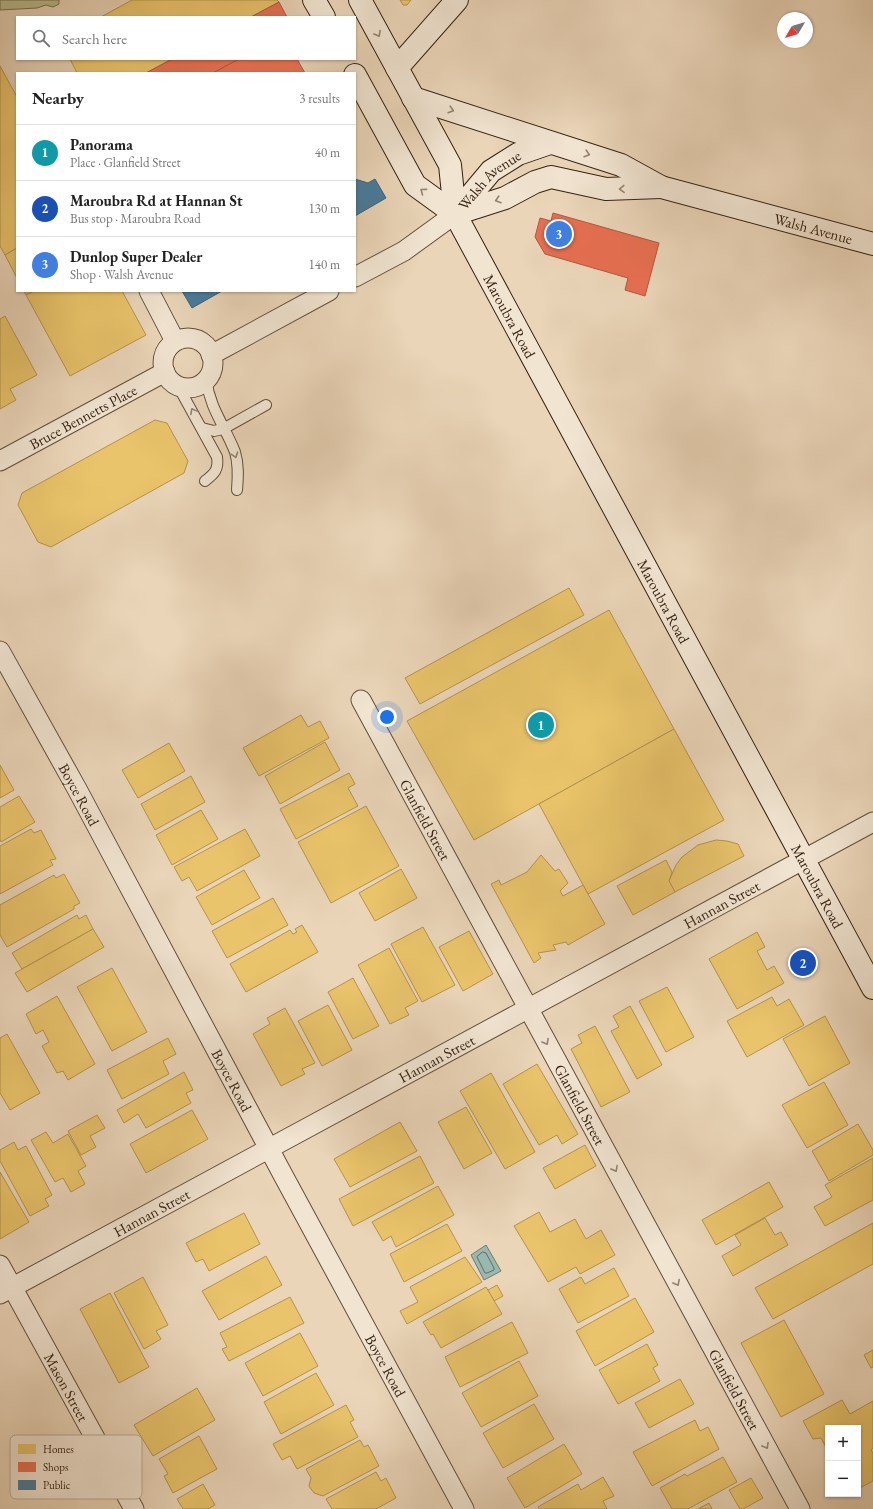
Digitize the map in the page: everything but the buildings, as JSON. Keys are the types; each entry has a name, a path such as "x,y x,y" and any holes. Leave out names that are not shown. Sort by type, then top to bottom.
{"main road":[{"path":"314,0 323,16"},
{"name":"Maroubra Road","path":"360,0 450,165 455,214 873,988"},
{"path":"397,68 457,0"},
{"name":"Maroubra Road","path":"347,60 353,72"},
{"name":"Maroubra Road","path":"356,78 415,186 455,214"},
{"path":"413,98 550,143"},
{"name":"Walsh Avenue","path":"455,214 491,171 518,154 550,143 621,165 661,187 873,244"},
{"name":"Walsh Avenue","path":"455,214 505,198 535,182 552,177 606,189 661,187"}],"street":[{"path":"356,276 404,251 455,214"},
{"path":"150,292 175,341"},
{"path":"211,355 327,292"},
{"path":"182,339 196,340 203,343 211,355 212,368 206,379 200,384 192,387 178,386 168,378 165,372 164,358 166,352 175,341 182,339"},
{"name":"Bruce Bennetts Place","path":"0,461 165,372"},
{"name":"Boyce Road","path":"0,651 81,796 269,1149 464,1509"},
{"name":"Glanfield Street","path":"361,700 800,1509"},
{"name":"Hannan Street","path":"6,1291 873,822"},
{"name":"Mason Street","path":"0,1265 6,1291 91,1435"},
{"name":"Mason Street","path":"128,1499 134,1509"}],"lane":[{"path":"206,379 211,403 237,461 237,490"},
{"path":"178,386 217,457 218,464 216,471 205,482"},
{"path":"202,428 214,431 223,429 266,405"}],"green space":[{"path":"0,0 59,0 59,4 53,7 46,5 37,8 0,10"}],"water":[{"path":"486,1245 501,1271 484,1280 471,1255"}],"place":[{"name":"Dunlop Super Dealer","path":"559,234"},
{"name":"Panorama","path":"541,725"},
{"name":"Maroubra Rd at Hannan St","path":"803,963"}]}
